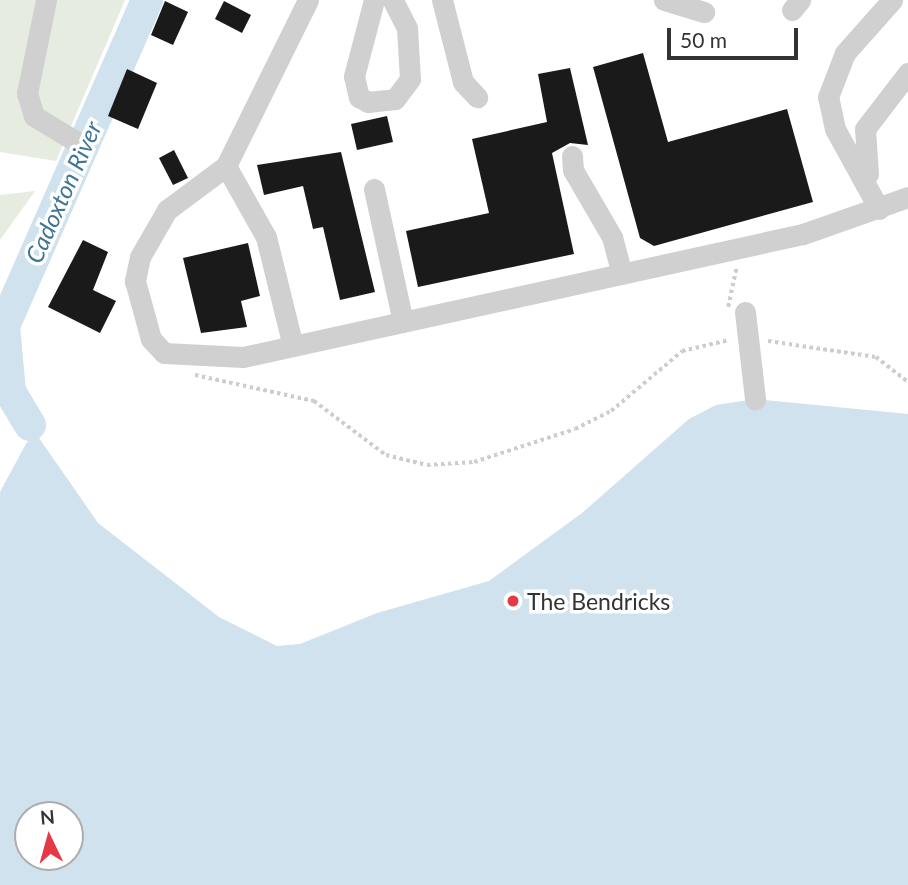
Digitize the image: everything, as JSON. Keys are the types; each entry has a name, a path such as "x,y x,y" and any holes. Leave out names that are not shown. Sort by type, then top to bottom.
{"street":[{"path":"47,0 27,93 34,116 80,144"},
{"path":"308,0 226,166 167,210 140,257 135,281 151,339 163,353 243,357 737,248 883,207 908,197"},
{"path":"374,0 354,76 359,97 368,102 395,99 410,79 407,28 393,0"},
{"path":"442,0 463,82 477,97"},
{"path":"664,0 704,12"},
{"path":"883,207 835,129 828,97 845,53 892,0"},
{"path":"883,207 868,174 863,135 908,73"},
{"path":"572,156 573,170 612,237 622,274"},
{"path":"226,166 266,237 293,346"},
{"path":"374,189 403,321"},
{"path":"747,324 755,399"}],"path":[{"path":"737,248 727,303 747,324 876,356 908,382"},
{"path":"188,373 314,401 386,455 427,465 474,463 525,450 611,411 681,351 747,324"}],"shaded area":[{"path":"0,0 125,0 56,161 0,152"},
{"path":"35,191 0,240 0,195"}],"water":[{"path":"755,399 908,414 908,885 0,885 0,492 27,442 39,438 98,523 219,617 277,646 300,644 377,613 489,581 582,513 689,419 716,405"}],"building":[{"path":"165,1 188,12 173,45 151,35"},
{"path":"224,1 251,15 242,33 215,19"},
{"path":"643,53 668,142 787,109 813,202 654,246 640,238 593,67"},
{"path":"570,68 588,145 570,143 552,153 574,254 418,287 406,231 489,213 472,139 547,122 538,74"},
{"path":"127,69 157,83 138,129 108,116"},
{"path":"387,116 393,142 357,150 351,124"},
{"path":"174,150 188,178 173,185 159,158"},
{"path":"341,152 375,292 340,300 323,227 313,229 303,186 264,195 257,165"},
{"path":"83,240 108,252 93,290 116,301 100,333 48,307"},
{"path":"248,243 260,296 241,301 247,327 201,333 183,258"}],"waterway":[{"name":"Cadoxton River","path":"30,425 10,392 4,326 147,0"}],"place":[{"name":"The Bendricks","path":"513,601"}]}
